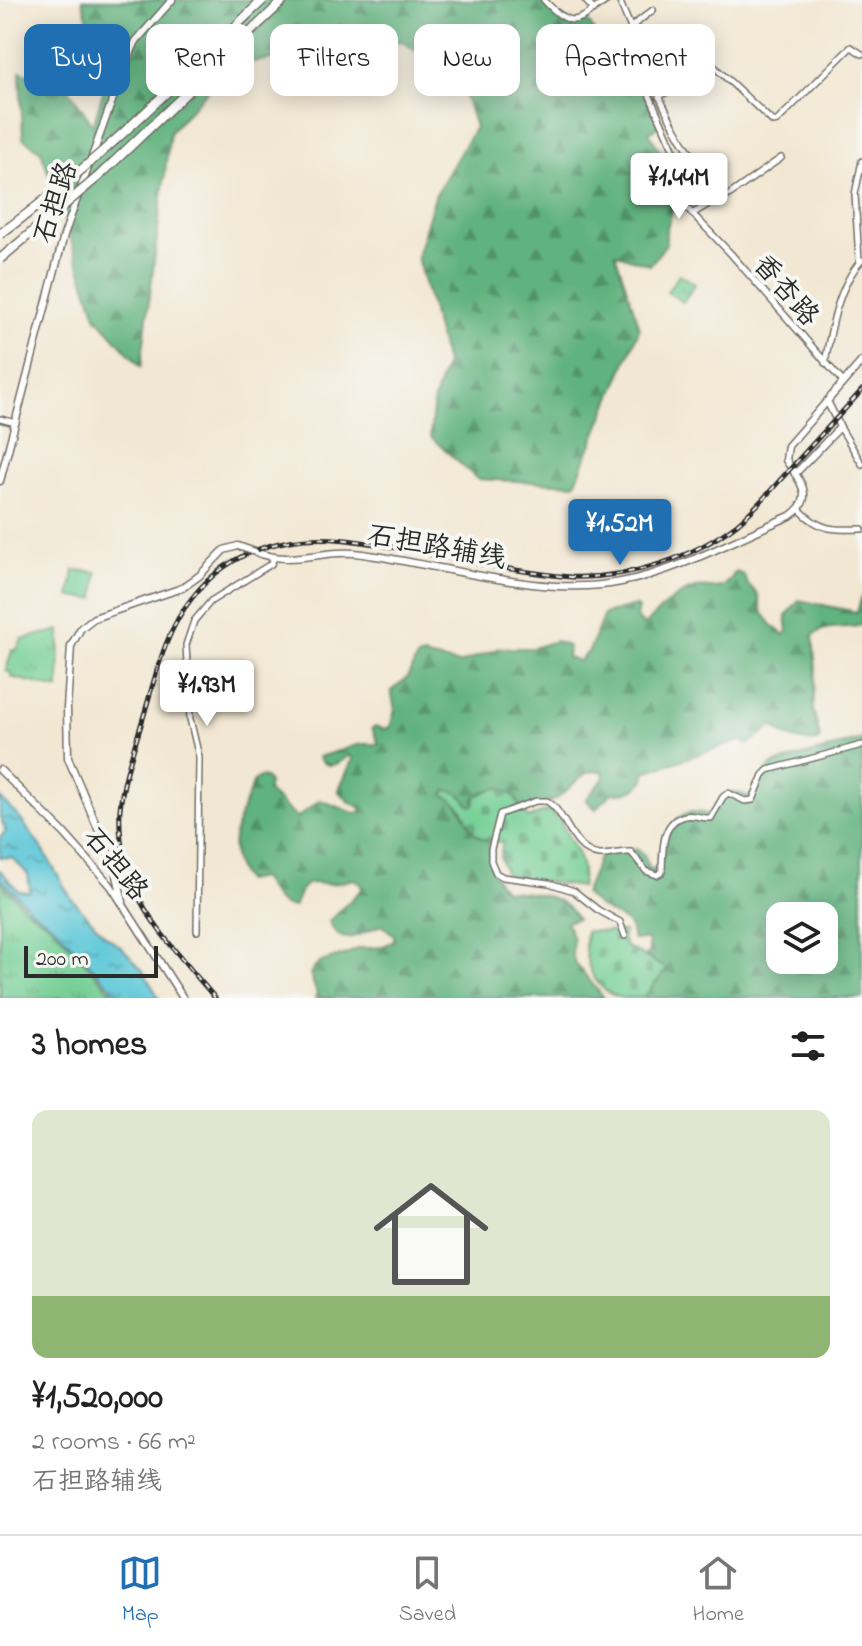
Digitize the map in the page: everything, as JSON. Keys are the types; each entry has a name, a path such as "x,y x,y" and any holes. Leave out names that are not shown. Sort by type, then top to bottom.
{"highway":[{"path":"0,234 111,145 263,0"},
{"path":"0,259 99,176 284,0"}],"main road":[{"name":"石担路","path":"0,481 64,235 136,41 172,0"},
{"path":"800,510 804,494 786,460 788,446 862,361"},
{"path":"795,474 840,427 827,401"},
{"name":"石担路辅线","path":"123,902 116,871 68,758 71,646 81,628 94,618 182,588 199,576 224,550 238,546 283,560 346,551 529,583 562,587 594,586 620,583 673,566 800,510"},
{"name":"石担路","path":"0,770 88,858 123,902 183,998"}],"street":[{"path":"544,0 553,10 572,20 584,19 605,0"},
{"path":"585,0 594,10"},
{"name":"香杏路","path":"619,0 631,24"},
{"path":"636,24 653,10"},
{"path":"704,171 692,157 659,97 676,86 705,58 773,122 851,47 862,54"},
{"name":"香杏路","path":"650,96 681,166 682,195 692,214 843,382"},
{"path":"692,214 726,197 781,158"},
{"path":"825,363 838,307 860,261 855,194 862,161"},
{"path":"0,419 17,423"},
{"path":"840,427 862,464"},
{"path":"800,510 813,523 830,529 862,529"},
{"path":"197,931 200,760 190,719 186,645 194,621 211,601 271,564 274,558"},
{"path":"625,936 620,922 574,891 496,873 491,861 491,849 500,814 536,801 547,801 589,852 601,855 631,852 646,871 657,875 662,872 667,830 679,818 711,818 728,793 745,801 753,800 768,770 862,745"}],"green space":[{"path":"82,0 539,0 560,17 588,22 589,24 536,24 536,96 647,96 658,127 649,132 662,155 669,151 676,168 676,199 666,231 666,244 650,265 615,253 640,328 575,484 477,479 430,436 434,399 446,363 417,257 435,196 475,127 465,96 520,96 520,24 414,24 414,50 398,41 398,24 270,24 270,59 254,62 254,24 146,24 146,96 203,96 170,132 141,367 97,318 41,151 23,138 20,71 24,73 24,96 73,96 93,125 102,96 130,96 130,24 89,24"},
{"path":"679,274 695,284 683,302 667,292"},
{"path":"74,570 97,572 95,599 70,597"},
{"path":"736,572 744,575 758,595 762,612 784,635 788,631 786,616 799,600 857,612 862,596 862,625 825,629 813,635 816,669 813,709 820,738 817,741 793,739 773,726 747,745 742,740 645,772 645,780 638,787 612,793 596,809 586,800 604,778 603,771 582,776 550,802 522,809 516,799 484,791 474,798 475,805 470,806 462,796 455,800 475,832 489,841 494,873 505,890 554,899 563,903 577,919 566,922 573,939 575,963 604,998 315,998 317,994 310,974 317,965 358,949 386,945 394,940 394,935 382,925 346,938 334,930 329,921 362,889 354,879 332,884 308,883 301,890 294,907 277,901 261,878 245,881 234,857 233,844 254,781 259,777 265,778 269,783 267,791 297,818 320,800 354,813 362,812 360,807 338,791 353,759 349,755 329,765 318,757 361,744 379,744 372,728 390,727 395,710 391,691 407,678 417,658 423,656 459,664 500,648 533,648 555,641 568,646 567,657 579,661 589,651 604,614 635,606 638,609 636,617 644,625 678,596 696,588 724,586"},
{"path":"60,630 59,689 11,677 12,673 6,671 12,650 16,651 22,639"},
{"path":"862,739 862,998 643,998 652,988 659,965 646,955 648,942 645,939 633,940 625,921 599,907 584,894 601,853 636,849 644,855 649,867 660,869 668,834 677,819 693,812 712,814 730,792 747,796 754,794 769,768"},
{"path":"498,788 513,795 528,818 553,809 554,817 559,818 580,859 581,887 506,875 500,857 503,842 485,840 476,834 459,806 443,795 447,790 459,793 470,806 474,805 476,796"},
{"path":"0,881 24,907 54,928 117,998 0,998"},
{"path":"586,931 624,932 622,939 625,946 667,969 643,998 613,995 591,972 585,952"}],"water":[{"path":"0,798 18,816 43,850 71,898 142,969 159,998 121,998 54,926 30,909 0,878 0,870 19,891 30,892 28,874 12,858 0,857 0,837 6,831 0,817"}],"railway":[{"path":"215,998 163,935 140,900 125,863 120,822 127,773 162,654 183,611 201,587 235,560 261,548 319,538 364,542 571,577 615,574 658,564 700,547 737,524 862,390"}]}
